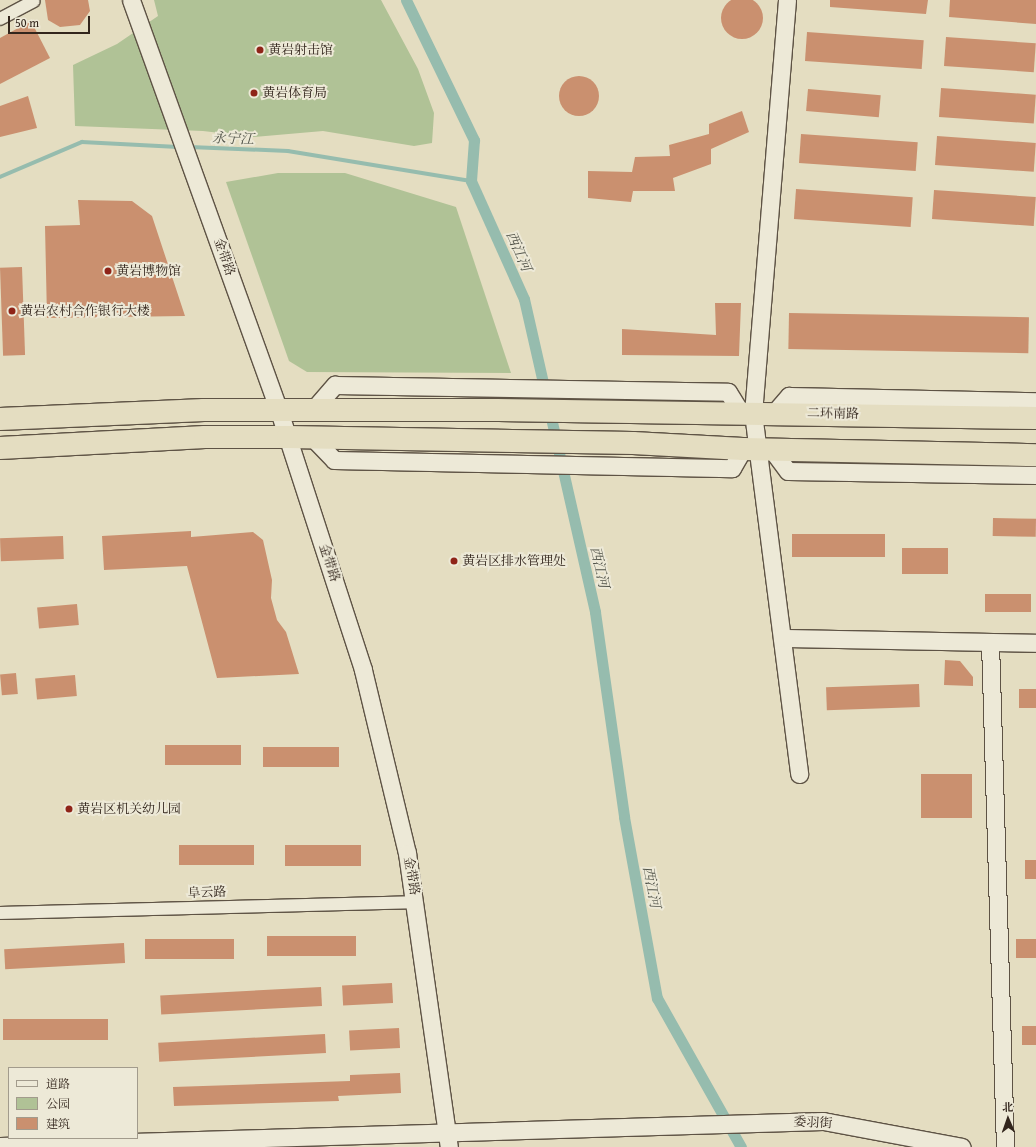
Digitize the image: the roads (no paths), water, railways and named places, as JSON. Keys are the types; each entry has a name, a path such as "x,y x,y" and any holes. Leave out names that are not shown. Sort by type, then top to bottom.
{"highway":[{"name":"二环南路","path":"0,419 204,410 494,410 630,414 756,413 1036,418"},
{"path":"0,448 204,437 288,437 633,443 758,449 1036,455"}],"street":[{"name":"金带路","path":"131,0 279,411 363,670 407,852 416,902 448,1141"},
{"path":"787,0 756,413 758,449 799,774"},
{"path":"0,19 34,2"},
{"path":"312,411 335,385 728,392 756,413"},
{"path":"756,413 789,396 1036,401"},
{"path":"313,438 334,460 732,468 758,449"},
{"path":"758,449 788,470 1036,475"},
{"path":"782,638 1036,643"},
{"path":"990,642 1005,1147"},
{"name":"阜云路","path":"0,913 416,902"},
{"name":"委羽街","path":"0,1146 448,1141 661,1126 823,1121 962,1147"}],"waterway":[{"name":"西江河","path":"406,0 474,140 471,181 524,299 595,612 624,817 657,998 741,1147"},
{"name":"永宁江","path":"0,177 82,142 178,147"},
{"name":"永宁江","path":"190,147 288,151 471,181"}],"place":[{"name":"黄岩射击馆","path":"260,50"},
{"name":"黄岩体育局","path":"254,93"},
{"name":"黄岩博物馆","path":"108,271"},
{"name":"黄岩农村合作银行大楼","path":"12,311"},
{"name":"黄岩区排水管理处","path":"454,561"},
{"name":"黄岩区机关幼儿园","path":"69,809"}]}
